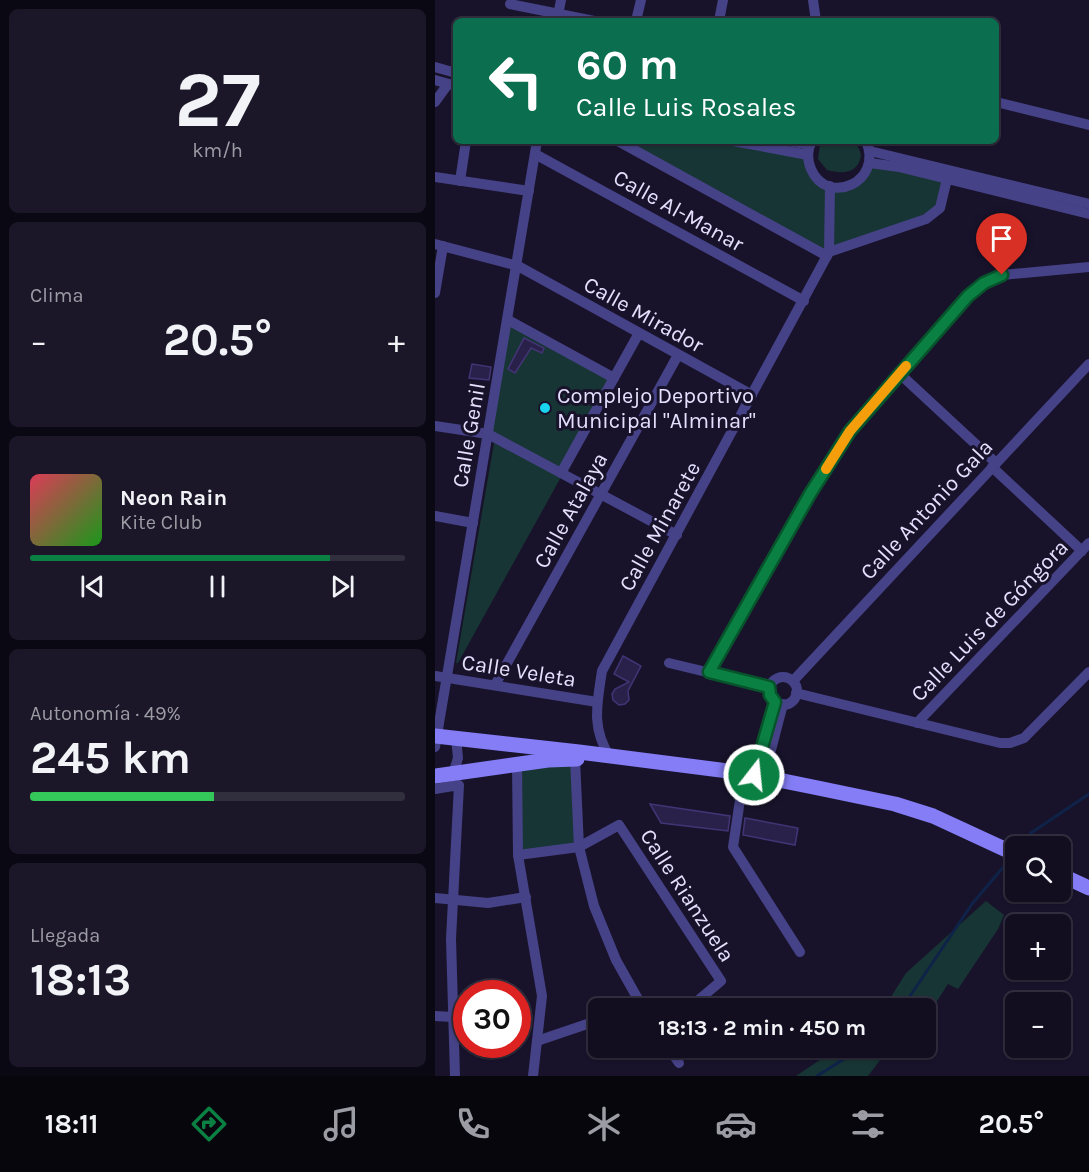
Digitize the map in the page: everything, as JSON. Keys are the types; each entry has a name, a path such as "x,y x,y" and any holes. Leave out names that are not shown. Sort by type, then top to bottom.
{"street":[{"path":"510,4 558,18 561,0"},
{"path":"637,18 641,0"},
{"path":"720,18 723,0"},
{"path":"813,0 816,18"},
{"path":"435,67 453,72"},
{"path":"435,80 452,85 435,102"},
{"path":"999,103 1089,125"},
{"path":"460,180 466,144"},
{"name":"Calle Genil","path":"436,740 537,144"},
{"path":"624,144 828,254 926,219 940,208 947,179"},
{"path":"772,144 810,147 812,171 816,178 830,186 846,187 862,178 870,163 868,146 1089,204"},
{"name":"Calle Al-Manar","path":"535,154 804,301"},
{"path":"870,163 899,167 1089,214"},
{"path":"435,177 529,191"},
{"name":"Calle Minarete","path":"610,757 599,735 597,702 602,671 828,254 830,186"},
{"path":"435,292 439,245"},
{"name":"Calle Mirador","path":"439,245 517,266 752,395"},
{"path":"709,672 810,494 850,431 968,296 984,283 1002,275 1089,267"},
{"path":"508,320 614,378"},
{"path":"561,473 639,333"},
{"name":"Calle Atalaya","path":"495,685 678,355"},
{"name":"Calle Antonio Gala","path":"792,681 1089,364"},
{"path":"900,374 994,465 1027,501 1085,551"},
{"path":"435,426 488,434 677,535"},
{"path":"435,516 473,523"},
{"name":"Calle Luis de Góngora","path":"917,723 1085,551"},
{"path":"669,663 769,687"},
{"path":"796,693 1000,743 1011,743 1024,738 1089,672"},
{"name":"Calle Veleta","path":"435,676 597,702"},
{"path":"781,677 792,681 796,693 792,701 779,703 770,695 769,687 774,680 781,677"},
{"path":"779,703 754,775 733,847 800,952"},
{"path":"435,1016 453,1017 451,939 454,901 443,781 458,758 456,738"},
{"path":"436,740 456,738 754,775 895,804 933,816 1005,849"},
{"path":"501,743 517,764 518,855 542,996 533,1076"},
{"path":"443,781 517,764 610,757"},
{"path":"575,759 579,847 594,906 616,960 637,998"},
{"name":"Calle Rianzuela","path":"579,847 619,825 721,981 701,998"},
{"path":"518,855 579,847"},
{"path":"1071,880 1089,888"},
{"path":"435,898 487,903 526,897"},
{"path":"537,1041 588,1024"},
{"path":"454,1058 455,1076"},
{"path":"676,1058 679,1063"}],"green space":[{"path":"624,144 749,144 808,155 816,178 846,187 870,163 947,179 940,208 829,252"},
{"path":"855,144 861,156 859,162 849,171 827,170 818,159 820,145"},
{"name":"Complejo Deportivo Municipal \"Alminar\"","path":"508,320 614,378 561,473 488,434"},
{"path":"494,443 561,477 456,663"},
{"path":"575,759 579,847 518,855 517,764"},
{"path":"986,901 1004,915 998,929 958,989 948,984 936,1003 936,998 890,998 906,973"},
{"path":"823,1058 882,1058 868,1076 796,1076"}],"building":[{"path":"524,338 544,348 542,353 531,348 515,373 508,369"},
{"path":"472,364 491,367 489,380 469,378"},
{"path":"623,656 641,666 628,691 629,700 619,705 613,700 612,694 615,689 629,682 614,674"},
{"path":"650,804 730,816 728,831 661,823"},
{"path":"745,818 798,828 795,845 743,835"}],"waterway":[{"path":"1028,836 1089,794"},
{"path":"909,998 972,904 1005,865"},
{"path":"817,1076 846,1058"}],"slow traffic":[{"path":"826,469 850,431 906,366"}],"place":[{"name":"Complejo Deportivo Municipal \"Alminar\"","path":"545,408"}],"route":[{"path":"754,775 775,702 770,695 769,687 709,672 810,494 850,431 968,296 984,283 1002,275"}]}
